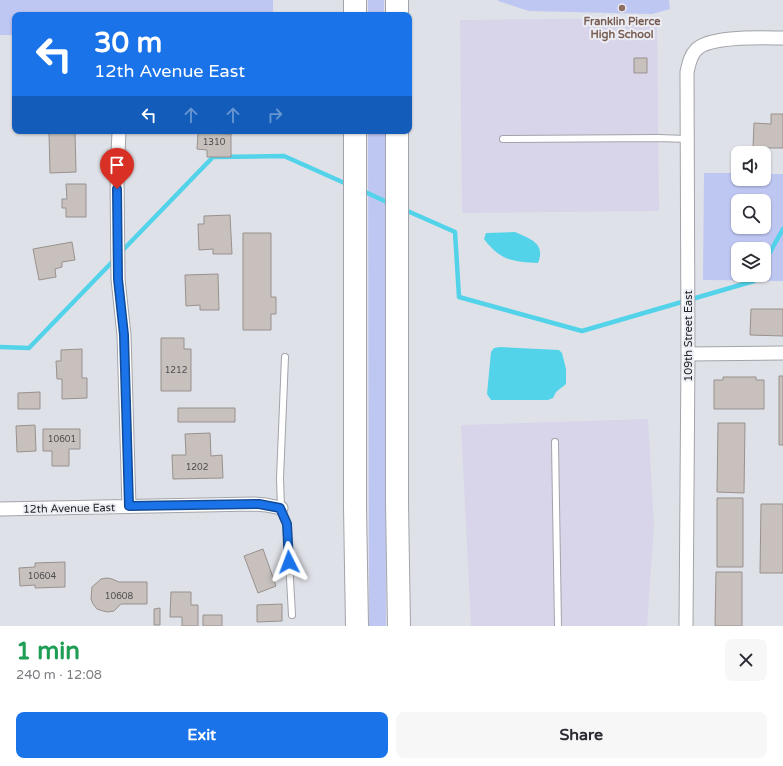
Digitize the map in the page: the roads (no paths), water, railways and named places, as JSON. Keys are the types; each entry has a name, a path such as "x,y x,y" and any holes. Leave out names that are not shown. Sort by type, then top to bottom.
{"highway":[{"path":"355,0 355,12"},
{"path":"397,0 397,12"},
{"path":"355,134 355,507 357,626"},
{"path":"397,134 397,503 399,626"}],"street":[{"name":"109th Street East","path":"686,626 688,354 687,72 690,57 697,48 706,43 745,38 783,38"},
{"path":"119,134 117,174 118,279 124,335 129,506"},
{"path":"688,354 783,353"},
{"name":"12th Avenue East","path":"0,509 259,504 280,508"}],"lane":[{"path":"503,139 687,139"},
{"path":"285,358 280,508 287,524 292,615"},
{"path":"555,442 558,626"}],"waterway":[{"path":"121,252 213,157 284,156 349,185"},
{"path":"361,190 391,204"},
{"path":"403,209 455,232 459,297 582,331 751,282"},
{"path":"771,250 783,229"},
{"path":"0,347 29,348 115,259"}],"place":[{"name":"Franklin Pierce High School","path":"622,8"}]}
